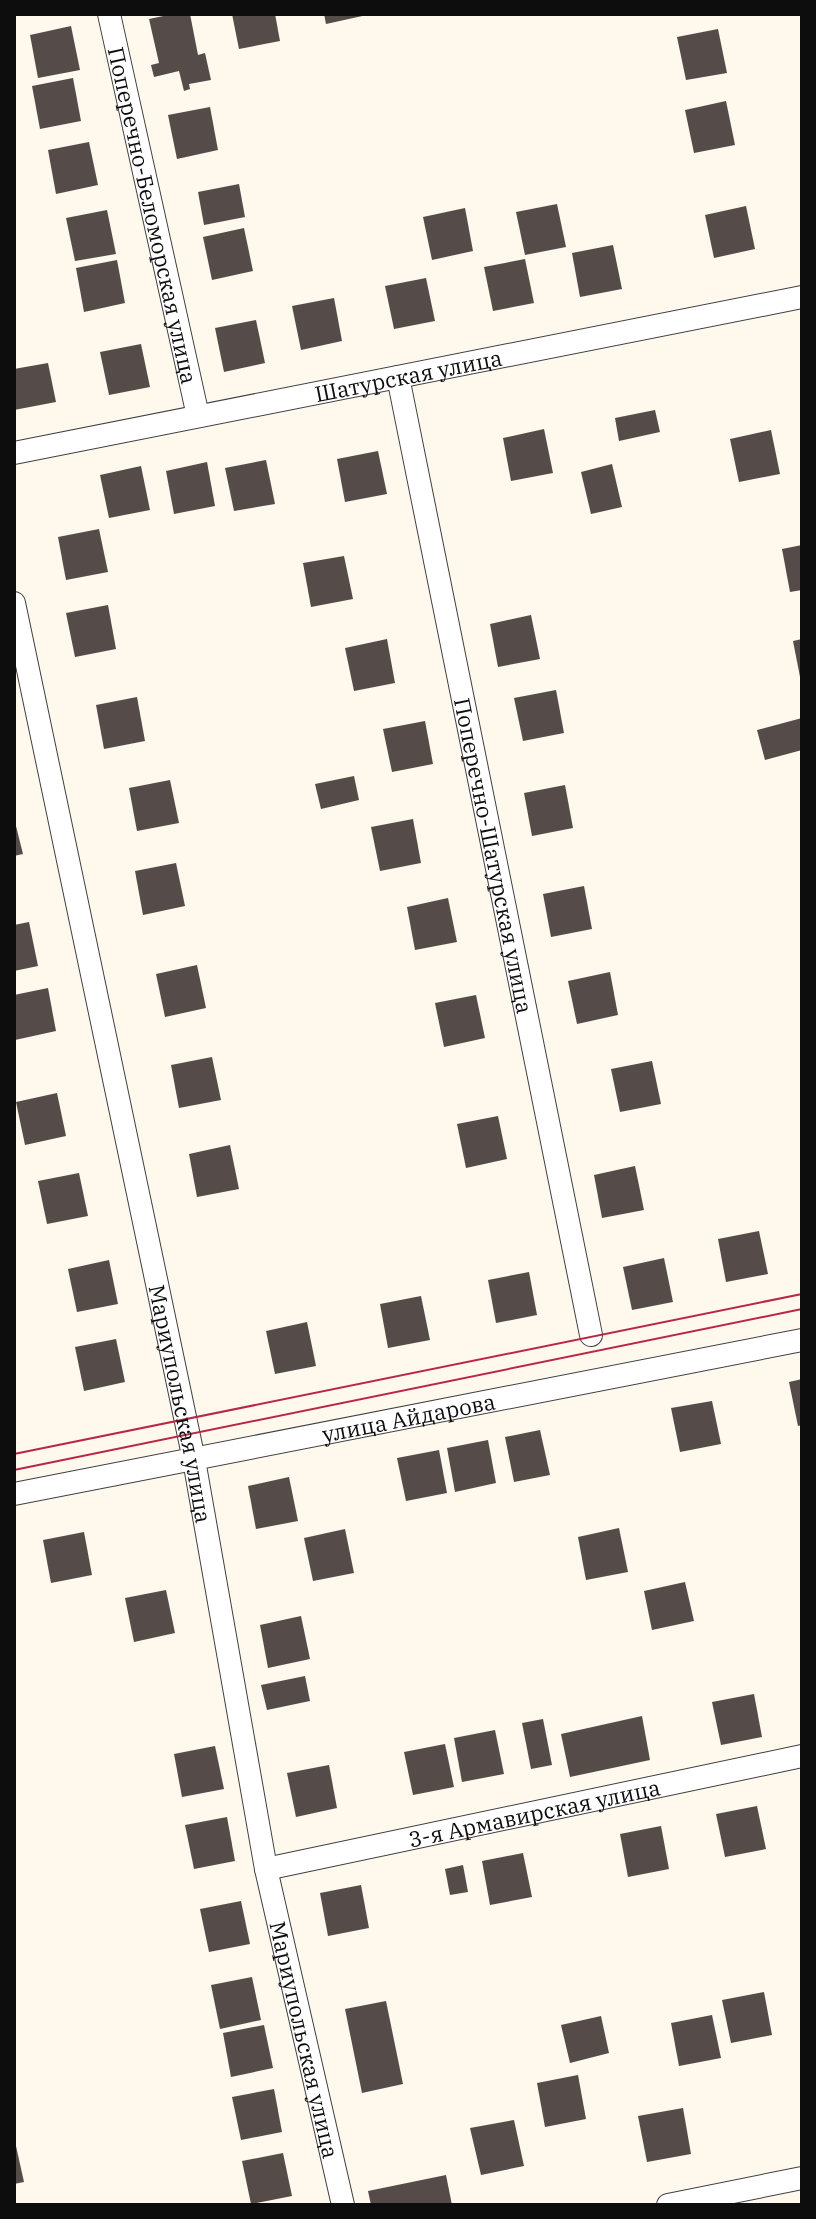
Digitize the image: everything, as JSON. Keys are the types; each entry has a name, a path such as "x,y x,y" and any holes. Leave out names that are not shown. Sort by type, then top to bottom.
{"street":[{"name":"Поперечно-Беломорская улица","path":"109,14 198,416"},
{"name":"Шатурская улица","path":"14,453 802,297"},
{"name":"Поперечно-Шатурская улица","path":"398,377 591,1335"},
{"name":"Мариупольская улица","path":"14,603 194,1460 266,1869 343,2205"},
{"name":"улица Айдарова","path":"14,1494 802,1340"},
{"name":"3-я Армавирская улица","path":"266,1869 802,1756"},
{"path":"668,2205 802,2178"}],"building":[{"path":"190,14 198,55 205,53 211,80 189,84 190,89 184,91 179,71 154,77 151,65 159,63 149,19"},
{"path":"232,14 275,14 280,41 239,49"},
{"path":"324,14 367,14 367,15 326,24"},
{"path":"71,26 80,70 38,78 30,35"},
{"path":"718,29 727,73 686,80 677,37"},
{"path":"73,78 81,121 40,129 32,86"},
{"path":"726,101 735,145 694,153 685,110"},
{"path":"210,107 218,150 177,159 168,115"},
{"path":"89,142 98,185 56,194 48,150"},
{"path":"239,184 245,217 204,225 198,192"},
{"path":"557,204 566,247 525,255 516,212"},
{"path":"746,206 755,249 714,258 705,215"},
{"path":"465,208 473,251 432,260 423,217"},
{"path":"107,210 116,254 75,261 66,218"},
{"path":"244,228 253,271 212,280 203,237"},
{"path":"613,245 622,289 580,297 572,253"},
{"path":"525,259 534,303 493,311 484,267"},
{"path":"117,260 125,303 84,312 76,268"},
{"path":"426,278 435,321 394,329 385,286"},
{"path":"334,298 342,341 301,350 292,306"},
{"path":"256,320 265,363 224,372 215,328"},
{"path":"141,344 150,387 109,395 100,352"},
{"path":"48,363 56,402 14,410 14,369"},
{"path":"655,410 660,432 619,441 615,418"},
{"path":"544,429 553,473 511,481 503,438"},
{"path":"771,430 780,474 739,482 730,439"},
{"path":"378,451 387,494 345,502 337,459"},
{"path":"266,460 275,504 234,511 225,468"},
{"path":"207,462 215,506 174,514 166,471"},
{"path":"612,464 622,507 591,514 581,472"},
{"path":"141,466 150,510 109,518 100,475"},
{"path":"99,529 108,572 66,580 58,537"},
{"path":"802,545 802,590 790,592 782,549"},
{"path":"344,556 353,599 311,607 303,563"},
{"path":"108,605 116,649 75,657 66,613"},
{"path":"531,615 540,659 498,667 490,624"},
{"path":"387,639 395,683 354,691 345,648"},
{"path":"802,639 802,682 801,682 793,641"},
{"path":"556,690 564,733 523,741 514,698"},
{"path":"137,697 145,741 104,749 96,705"},
{"path":"802,718 802,750 765,760 757,730"},
{"path":"425,721 433,764 392,772 383,729"},
{"path":"354,776 359,800 321,809 315,784"},
{"path":"170,780 179,823 137,831 129,788"},
{"path":"565,785 573,828 532,836 524,793"},
{"path":"14,818 23,854 14,856"},
{"path":"413,819 421,863 380,871 371,827"},
{"path":"176,863 185,906 143,915 135,871"},
{"path":"584,886 592,929 551,937 543,894"},
{"path":"448,898 457,942 415,950 407,907"},
{"path":"29,922 38,966 14,971 14,925"},
{"path":"197,965 206,1008 165,1017 156,974"},
{"path":"610,972 618,1015 577,1024 568,981"},
{"path":"48,988 56,1031 15,1040 14,995"},
{"path":"476,995 485,1038 444,1047 435,1003"},
{"path":"212,1057 221,1100 179,1108 171,1065"},
{"path":"652,1061 661,1104 620,1112 611,1069"},
{"path":"57,1093 66,1136 25,1145 16,1102"},
{"path":"498,1116 507,1159 466,1168 457,1124"},
{"path":"230,1145 239,1189 197,1197 189,1154"},
{"path":"635,1166 644,1210 602,1218 594,1175"},
{"path":"79,1173 88,1216 47,1224 38,1181"},
{"path":"759,1231 768,1274 726,1282 718,1239"},
{"path":"664,1258 673,1302 632,1310 623,1267"},
{"path":"109,1260 118,1304 77,1312 68,1269"},
{"path":"529,1272 537,1315 496,1323 488,1280"},
{"path":"421,1296 430,1340 388,1348 380,1304"},
{"path":"307,1322 316,1366 275,1374 266,1331"},
{"path":"116,1339 125,1382 84,1391 75,1347"},
{"path":"802,1379 802,1425 798,1426 789,1382"},
{"path":"712,1401 721,1444 680,1452 671,1408"},
{"path":"540,1430 550,1475 514,1482 505,1437"},
{"path":"488,1440 496,1483 455,1492 447,1448"},
{"path":"439,1450 447,1493 406,1501 397,1458"},
{"path":"289,1477 298,1521 256,1529 248,1486"},
{"path":"619,1528 628,1572 586,1580 578,1537"},
{"path":"345,1529 354,1573 313,1581 304,1538"},
{"path":"84,1532 92,1575 51,1583 43,1540"},
{"path":"685,1582 694,1621 652,1630 644,1591"},
{"path":"166,1590 175,1633 134,1642 125,1598"},
{"path":"301,1616 310,1659 268,1668 260,1625"},
{"path":"305,1676 310,1701 267,1710 261,1685"},
{"path":"754,1694 762,1737 721,1745 712,1702"},
{"path":"642,1716 650,1760 570,1777 561,1734"},
{"path":"543,1719 552,1765 531,1769 522,1723"},
{"path":"495,1730 504,1774 462,1782 454,1738"},
{"path":"445,1744 454,1787 413,1795 404,1752"},
{"path":"215,1746 224,1789 182,1797 174,1754"},
{"path":"329,1765 337,1808 296,1817 287,1773"},
{"path":"757,1806 766,1849 725,1857 716,1814"},
{"path":"227,1817 235,1861 194,1869 185,1825"},
{"path":"661,1826 669,1869 628,1877 620,1834"},
{"path":"523,1853 532,1897 490,1905 482,1861"},
{"path":"463,1865 468,1892 450,1895 445,1869"},
{"path":"361,1885 369,1928 328,1936 320,1893"},
{"path":"241,1901 250,1944 209,1952 200,1909"},
{"path":"252,1977 261,2020 220,2029 211,1985"},
{"path":"764,1992 772,2035 731,2043 722,2000"},
{"path":"386,2001 403,2084 362,2093 345,2009"},
{"path":"712,2015 721,2058 679,2066 671,2023"},
{"path":"601,2016 609,2053 570,2063 561,2025"},
{"path":"264,2025 273,2068 231,2077 223,2033"},
{"path":"578,2075 586,2119 545,2127 537,2083"},
{"path":"274,2089 282,2132 241,2140 232,2097"},
{"path":"683,2108 691,2154 647,2162 638,2116"},
{"path":"514,2120 524,2166 481,2175 470,2128"},
{"path":"14,2137 24,2182 14,2184"},
{"path":"283,2153 292,2196 251,2204 242,2161"},
{"path":"446,2175 452,2205 371,2205 368,2191"}],"tram line":[{"path":"14,1454 802,1294"},
{"path":"14,1470 802,1309"}]}
